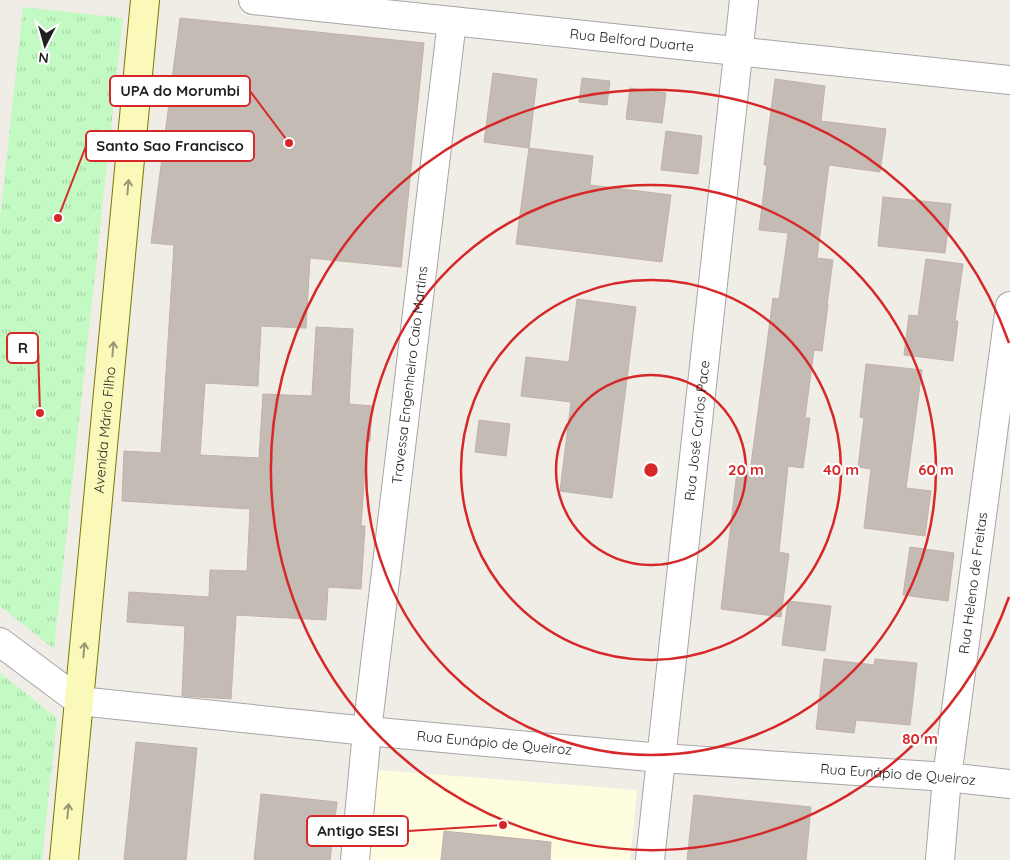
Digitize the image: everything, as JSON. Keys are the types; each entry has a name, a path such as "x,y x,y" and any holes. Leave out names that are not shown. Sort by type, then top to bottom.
{"main road":[{"name":"Avenida Mário Filho","path":"64,860 146,0"}],"street":[{"name":"Rua Belford Duarte","path":"253,0 1010,80"},
{"name":"Rua José Carlos Pace","path":"650,860 744,0"},
{"name":"Travessa Engenheiro Caio Martins","path":"355,860 368,732 452,21"},
{"name":"Rua Heleno de Freitas","path":"940,860 947,777 1010,306"},
{"path":"0,642 79,701"},
{"name":"Rua Eunápio de Queiroz","path":"79,701 368,732 661,758 947,777 1010,784"}],"shaded area":[{"path":"378,770 637,790 630,860 369,860"}],"green space":[{"path":"23,7 123,18 54,649 0,606 0,219"},
{"path":"0,673 57,718 42,860 0,860"}],"building":[{"path":"180,18 424,43 401,267 310,258 306,328 261,326 258,386 205,383 200,455 259,458 263,394 312,396 316,327 353,329 349,404 372,406 370,441 367,441 361,526 365,526 361,589 328,587 326,620 236,615 231,699 182,696 185,626 127,622 129,592 209,597 210,570 247,571 250,509 122,501 124,451 161,453 174,245 151,243"},
{"path":"493,73 537,79 529,148 484,142"},
{"path":"582,78 610,81 607,105 579,102"},
{"path":"775,79 825,86 821,121 886,129 880,172 829,165 817,258 833,260 822,351 814,350 805,418 810,418 803,468 788,466 779,552 789,554 781,617 721,609 737,471 750,472 773,298 779,299 788,233 759,230 767,165 764,165"},
{"path":"630,88 666,93 662,123 626,119"},
{"path":"666,131 702,136 698,174 661,170"},
{"path":"529,148 593,156 590,185 671,195 662,262 516,244"},
{"path":"883,197 951,204 945,253 878,246"},
{"path":"926,259 963,264 955,321 958,321 953,361 904,355 909,315 918,316"},
{"path":"577,299 636,307 612,498 560,491 571,402 521,396 526,357 569,362"},
{"path":"866,364 922,370 906,488 931,491 925,536 864,528 871,469 858,467 864,418 860,417"},
{"path":"479,420 510,424 506,456 475,452"},
{"path":"910,547 954,553 948,601 903,595"},
{"path":"788,601 831,606 825,651 782,645"},
{"path":"824,659 874,665 875,659 917,663 910,725 856,720 854,733 816,729"},
{"path":"136,742 197,748 186,860 124,860"},
{"path":"261,794 337,802 330,860 254,860"},
{"path":"694,795 811,807 806,860 687,860"},
{"path":"444,831 551,842 550,860 441,860"}],"place":[{"name":"UPA do Morumbi","path":"289,143"},
{"name":"Santo Sao Francisco","path":"58,218"},
{"name":"R","path":"40,413"},
{"name":"Antigo SESI","path":"503,825"}]}
